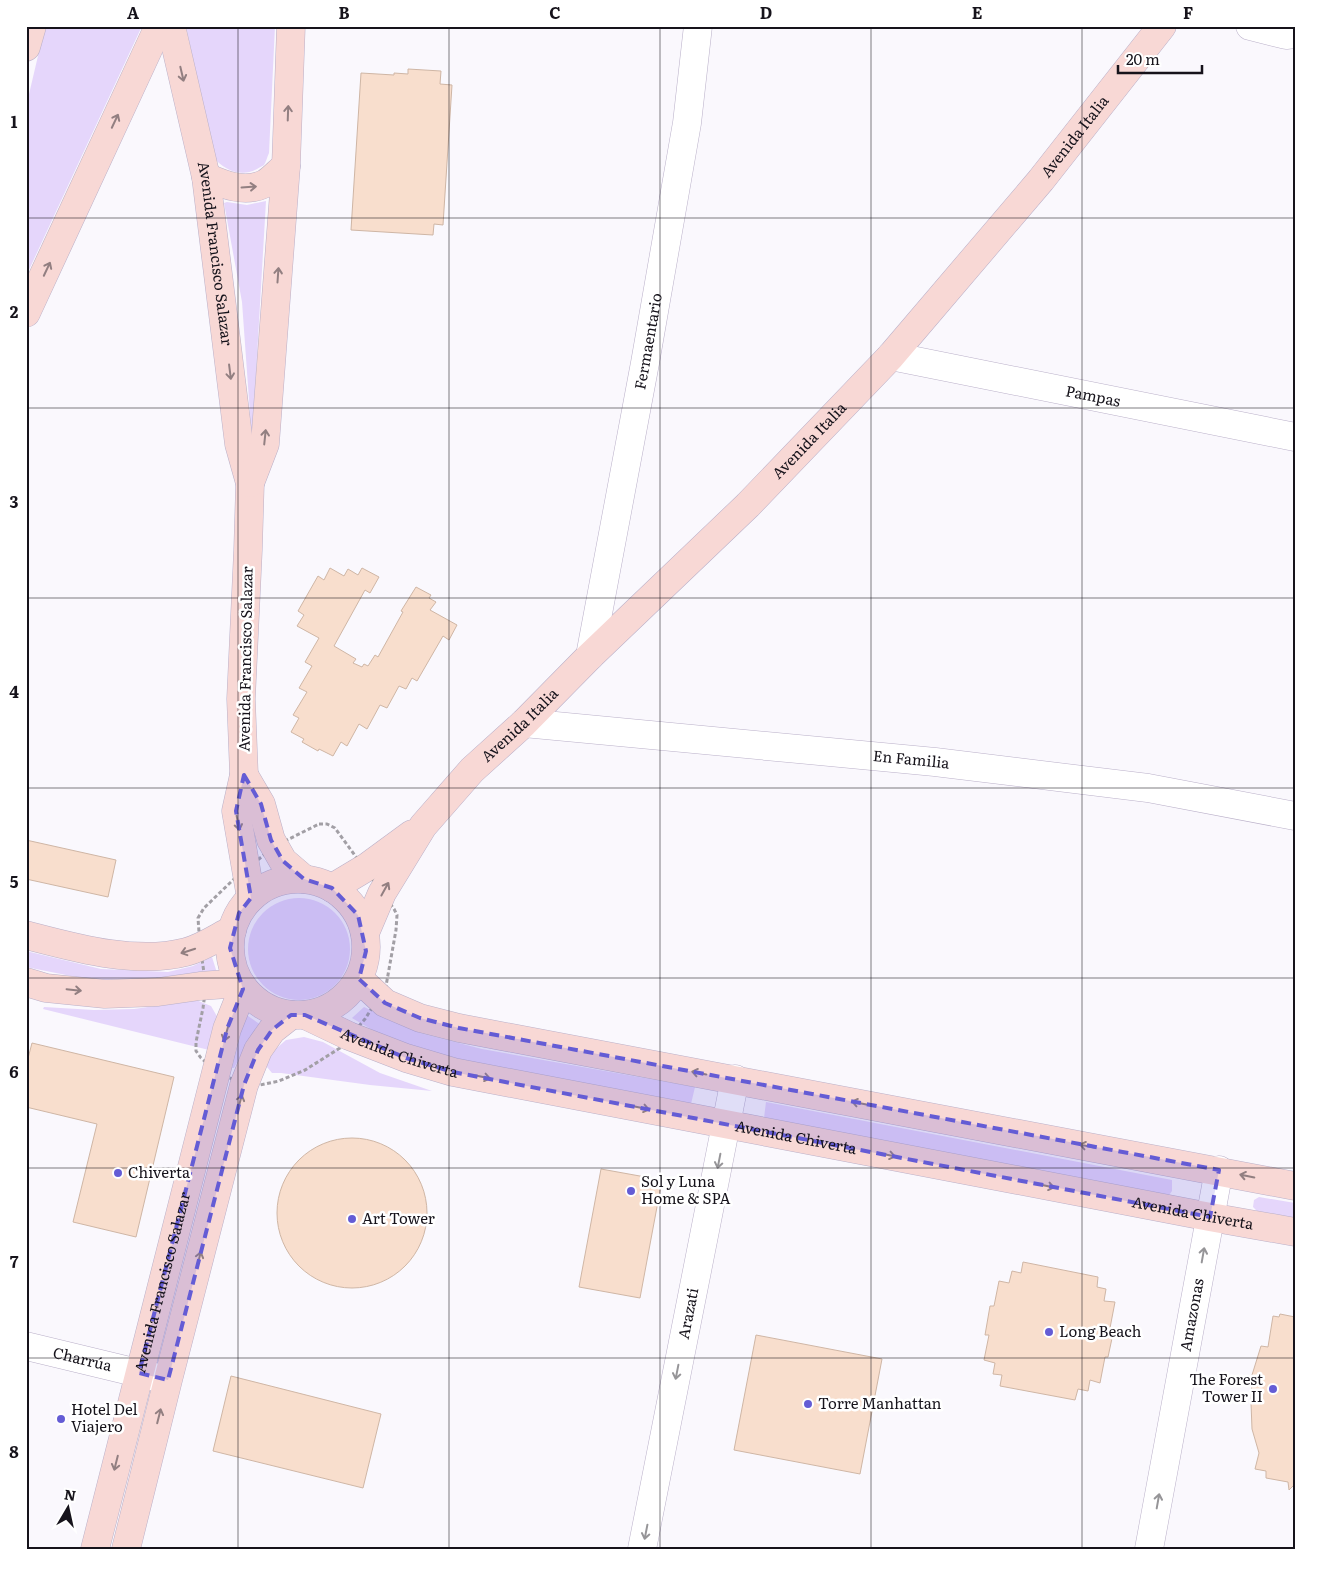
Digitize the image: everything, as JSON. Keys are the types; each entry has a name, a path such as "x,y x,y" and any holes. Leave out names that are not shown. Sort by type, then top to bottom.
{"street":[{"path":"26,47 32,26"},
{"path":"26,313 159,26"},
{"name":"Avenida Francisco Salazar","path":"171,26 206,177 239,444 250,482 241,699 244,775 236,811 251,898"},
{"name":"Avenida Francisco Salazar","path":"250,482 265,444 286,166 291,26"},
{"name":"Fermaentario","path":"590,656 686,133 698,26"},
{"name":"Avenida Italia","path":"365,933 382,893 423,826 472,770 524,722 748,504 891,356 1041,180 1162,26"},
{"path":"1250,26 1286,35 1295,34"},
{"path":"206,177 227,186 251,188 266,184 286,166"},
{"name":"Pampas","path":"891,356 1295,437"},
{"name":"En Familia","path":"524,722 935,762 1148,788 1295,816"},
{"name":"Avenida Francisco Salazar","path":"244,775 261,804 271,840 283,861 304,879"},
{"name":"Avenida Italia","path":"332,888 364,869 423,826"},
{"path":"304,879 319,882 332,888 347,900 353,908 365,933 366,951 359,979 348,994 338,1002 327,1008 298,1015 275,1010 260,1002 242,986 232,966 230,948 232,930 239,913 251,898 266,887 285,880 304,879"},
{"path":"26,934 86,950 151,958 188,952 232,930"},
{"path":"359,979 385,1003 420,1018 459,1028 1219,1170 1295,1186"},
{"path":"26,982 46,988 106,994 158,992 206,986 242,986"},
{"name":"Avenida Francisco Salazar","path":"95,1549 216,1070 227,1029 242,986"},
{"name":"Avenida Francisco Salazar","path":"126,1549 244,1085 258,1050 272,1030 298,1015"},
{"name":"Avenida Chiverta","path":"298,1015 406,1058 453,1072 1295,1232"},
{"name":"Arazati","path":"642,1549 735,1079"},
{"name":"Amazonas","path":"1149,1549 1219,1170"},
{"name":"Charrúa","path":"26,1346 168,1380"}],"path":[{"path":"319,824 327,824 335,828 364,869 397,915 386,986 364,1019 340,1048 305,1070 279,1081 260,1085 244,1085 216,1070 201,1058 196,1051 206,986 198,918 204,908 234,879 275,846 319,824"}],"highlighted area":[{"path":"244,775 261,804 271,840 283,861 304,879 332,888 358,915 366,951 359,979 385,1003 420,1018 459,1028 1219,1170 1210,1217 453,1072 406,1058 305,1015 291,1015 272,1030 258,1050 244,1085 168,1380 139,1373 227,1029 243,989 230,948 239,913 251,898 236,811"}],"shaded area":[{"path":"45,26 142,26 28,272 26,266 26,107"},
{"path":"186,26 275,26 269,153 264,165 251,172 239,173 233,171 222,166 213,157"},
{"path":"266,201 252,442 242,302 224,203 247,205"},
{"path":"299,898 318,902 335,913 346,930 350,949 346,968 335,985 318,996 299,1000 280,996 263,985 252,968 248,949 252,930 263,913 280,902"},
{"path":"26,951 101,969 168,972 193,966 212,957 218,976 176,980 104,981 26,967"},
{"path":"196,1000 211,1006 218,1018 209,1050 43,1009 44,1007 94,1010 134,1009"},
{"path":"364,1007 420,1033 482,1049 695,1087 691,1104 445,1058 393,1042 352,1018"},
{"path":"242,1014 245,1014 261,1025 249,1040 234,1068 232,1068 240,1037"},
{"path":"304,1037 323,1042 380,1073 432,1091 272,1073 267,1067 266,1060 271,1053 286,1040"},
{"path":"766,1102 1172,1180 1172,1191 1169,1195 764,1118"},
{"path":"1259,1197 1295,1203 1295,1219 1258,1212 1253,1207 1254,1200"}],"building":[{"path":"408,69 441,71 440,84 452,85 443,225 434,224 433,235 351,230 361,73 408,74"},
{"path":"330,568 344,576 348,569 358,575 362,568 379,577 370,593 365,590 334,646 356,659 353,663 362,667 364,664 368,666 375,655 378,657 403,612 401,611 416,587 431,595 429,598 436,602 430,610 457,625 449,640 443,636 417,681 412,678 406,689 399,686 387,708 380,705 367,729 359,724 347,746 341,742 333,756 319,749 318,751 302,742 304,739 291,732 299,718 293,715 307,692 299,688 312,666 305,662 319,638 297,626 304,615 298,611 318,576 324,580"},
{"path":"26,840 116,860 108,897 26,879"},
{"name":"Chiverta","path":"32,1043 174,1077 136,1237 73,1222 97,1124 26,1107 26,1066"},
{"name":"Art Tower","path":"352,1138 367,1139 381,1144 405,1160 421,1184 426,1198 426,1228 421,1242 405,1266 381,1282 367,1287 352,1288 337,1287 323,1282 299,1266 283,1242 278,1228 277,1213 278,1198 283,1184 299,1160 323,1144 337,1139"},
{"path":"601,1169 662,1180 640,1298 579,1287"},
{"name":"Long Beach","path":"1023,1262 1098,1277 1097,1287 1106,1289 1104,1301 1115,1302 1110,1328 1114,1329 1108,1357 1105,1357 1100,1383 1090,1380 1088,1391 1078,1389 1075,1400 1000,1386 1002,1375 993,1374 995,1363 984,1360 989,1335 985,1335 990,1306 994,1306 999,1281 1009,1283 1012,1271 1021,1273"},
{"name":"The Forest Tower II","path":"1280,1314 1295,1317 1295,1484 1289,1490 1288,1482 1266,1478 1266,1471 1255,1469 1259,1453 1252,1429 1252,1375 1261,1346 1268,1347 1273,1316 1279,1317"},
{"name":"Torre Manhattan","path":"756,1335 882,1359 860,1474 734,1450"},
{"path":"231,1376 381,1414 363,1488 213,1451"}],"place":[{"name":"Chiverta","path":"118,1173"},
{"name":"Sol y Luna Home & SPA","path":"631,1191"},
{"name":"Art Tower","path":"352,1219"},
{"name":"Long Beach","path":"1049,1332"},
{"name":"The Forest Tower II","path":"1273,1389"},
{"name":"Torre Manhattan","path":"808,1404"},
{"name":"Hotel Del Viajero","path":"61,1419"}]}
